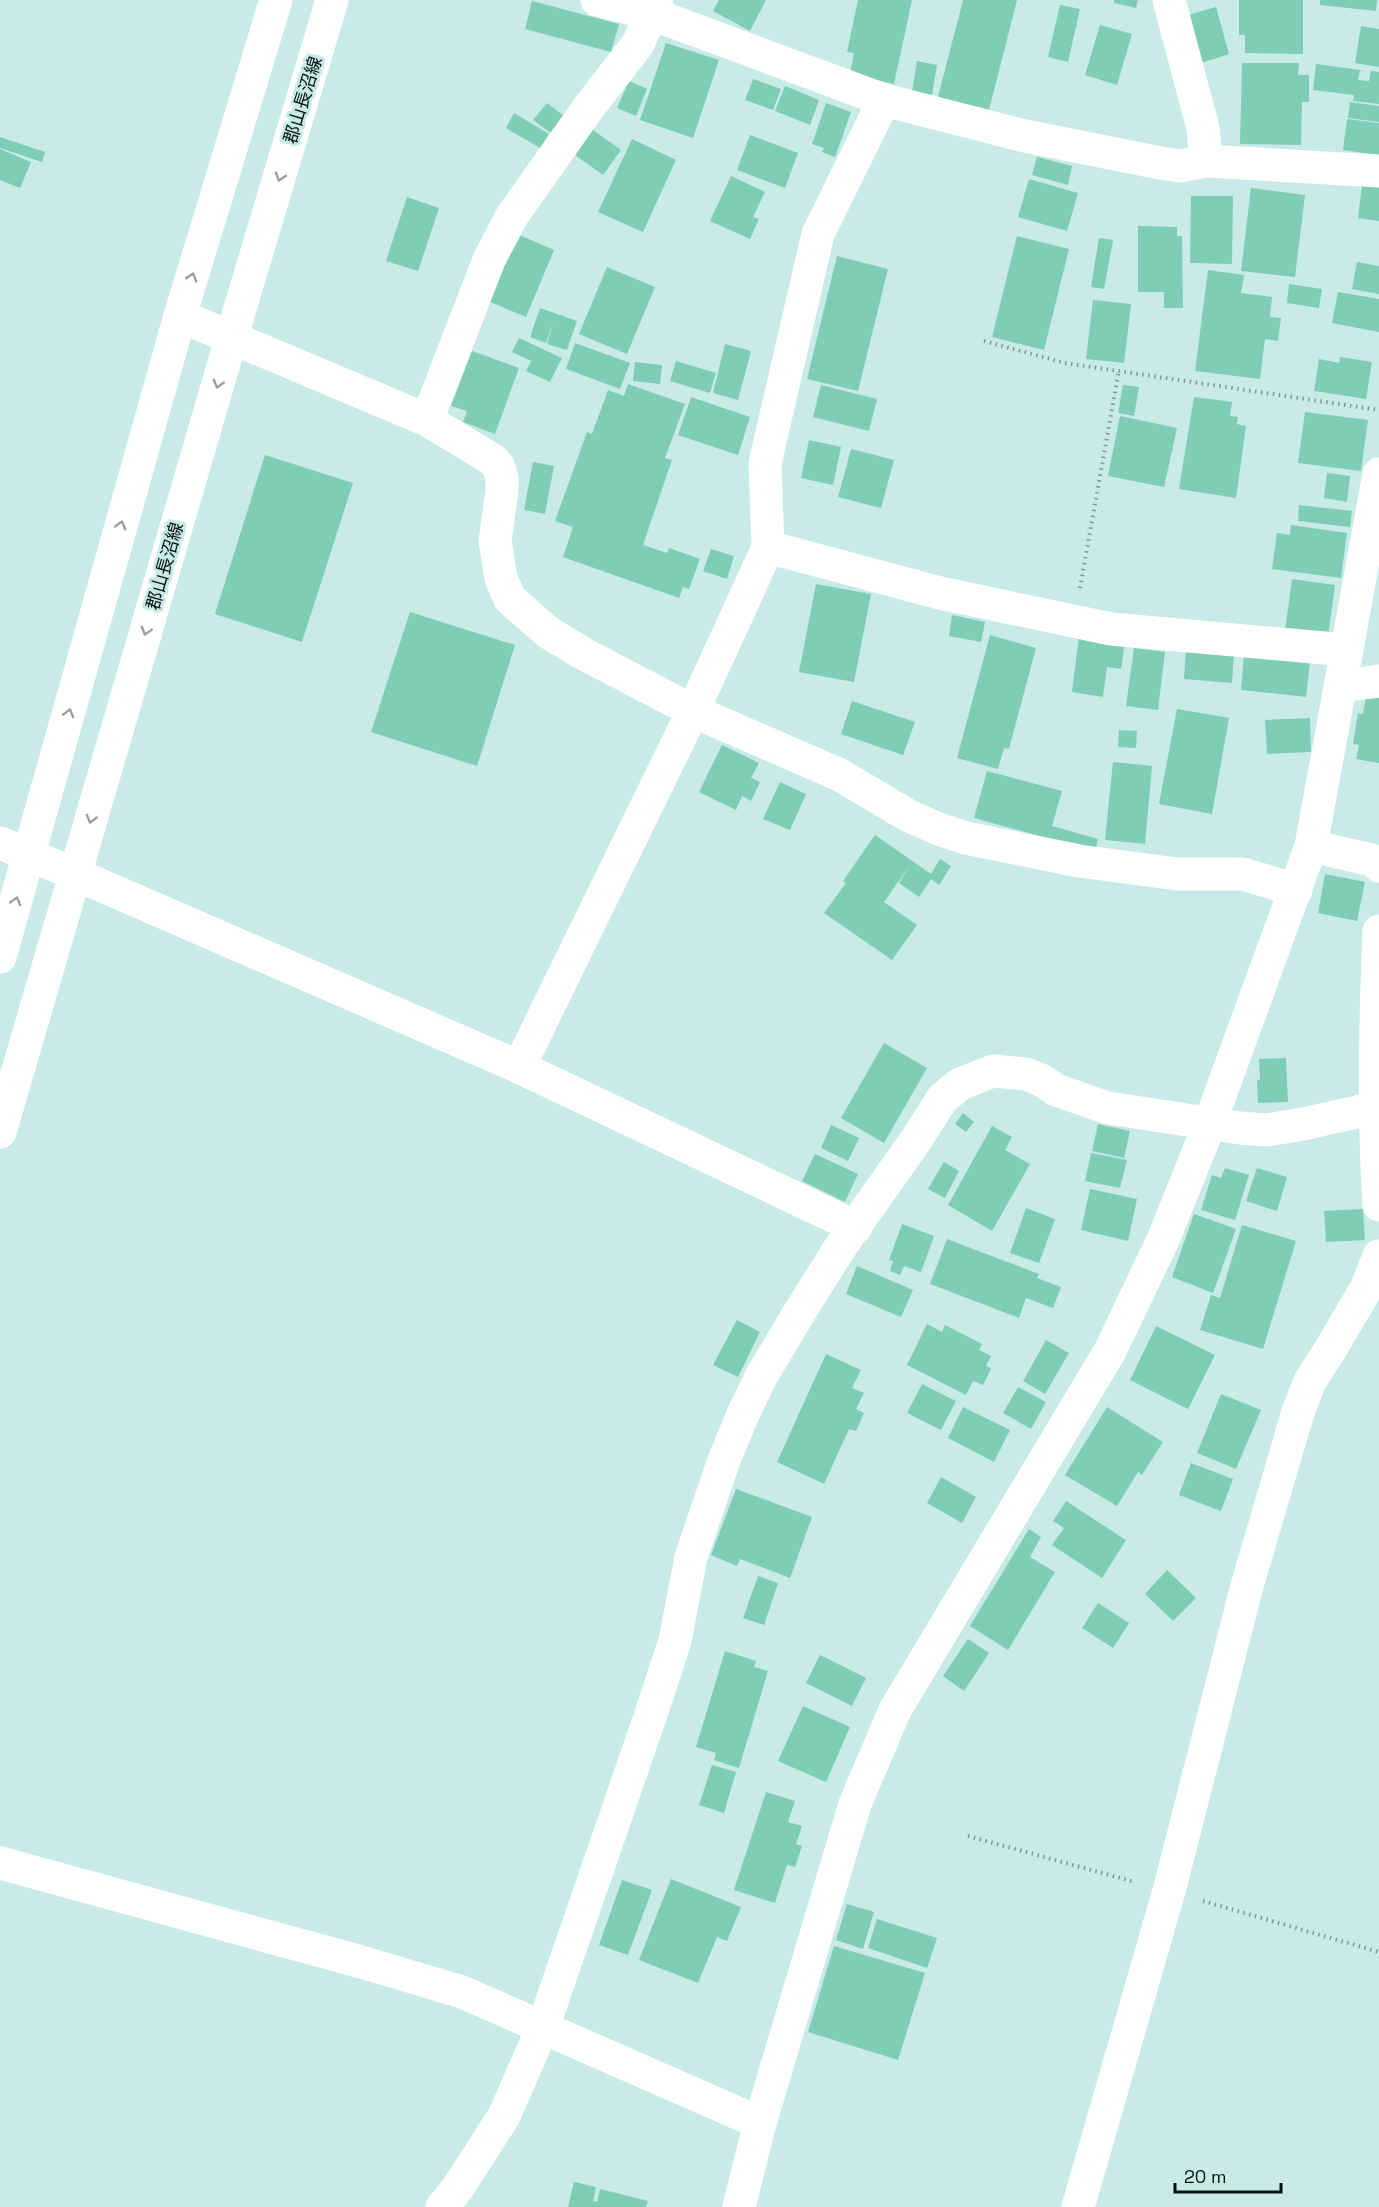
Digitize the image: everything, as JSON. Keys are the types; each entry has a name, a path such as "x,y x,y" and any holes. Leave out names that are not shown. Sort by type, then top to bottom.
{"street":[{"path":"0,957 15,849 276,0"},
{"name":"郡山長沼線","path":"0,1132 332,0"},
{"path":"597,0 655,7 884,100 1025,136 1180,166 1206,161 1379,171"},
{"path":"1169,0 1203,129 1206,161"},
{"path":"427,420 489,260 512,216 589,107 638,44 655,7"},
{"path":"519,1067 693,711 768,547 765,463 818,234 884,100"},
{"path":"180,316 427,420 493,460 501,471 502,491 495,541 501,578 510,599 549,633 693,711 840,775 909,816 966,838 1079,861 1177,874 1243,874 1296,890"},
{"path":"740,2207 760,2123 855,1804 895,1710 1110,1351 1163,1240 1210,1123 1296,890 1311,846 1379,474"},
{"path":"768,547 940,592 1112,629 1347,650"},
{"path":"1341,683 1379,681"},
{"path":"1311,846 1378,863"},
{"path":"15,849 519,1067 856,1227"},
{"path":"1379,931 1374,1065 1379,1205"},
{"path":"442,2207 457,2189 504,2116 543,2027 675,1641 691,1557 724,1460 744,1412 762,1375 799,1312 942,1099 960,1084 993,1071 1026,1074 1056,1090 1108,1108 1240,1128 1267,1130 1374,1108"},
{"path":"1078,2207 1169,1891 1247,1586 1298,1412 1310,1381 1366,1289 1379,1256"},
{"path":"0,1863 462,1992 760,2123"}],"path":[{"path":"984,341 1065,363 1379,410"},
{"path":"1074,621 1119,370"}],"building":[{"path":"719,0 766,0 750,31 713,11"},
{"path":"858,0 912,0 894,84 850,74 854,53 847,52"},
{"path":"963,0 1017,0 989,110 938,97"},
{"path":"1114,0 1138,0 1136,8 1114,3"},
{"path":"1239,0 1303,0 1303,54 1245,53 1245,35 1239,35"},
{"path":"1320,0 1377,0 1376,11 1320,5"},
{"path":"532,1 619,24 611,52 525,29"},
{"path":"1060,5 1080,9 1068,62 1048,57"},
{"path":"1216,7 1229,54 1201,63 1188,15"},
{"path":"1100,25 1132,34 1117,85 1085,75"},
{"path":"1361,26 1379,29 1379,67 1355,63"},
{"path":"666,43 719,60 693,138 640,120"},
{"path":"917,61 937,65 932,95 912,91"},
{"path":"1242,63 1299,63 1298,75 1309,75 1309,102 1302,102 1301,145 1240,144"},
{"path":"1316,64 1360,70 1358,80 1369,81 1371,71 1379,72 1379,104 1353,101 1354,95 1313,90"},
{"path":"753,79 781,89 773,110 745,100"},
{"path":"629,81 647,89 636,116 617,108"},
{"path":"785,86 819,100 810,125 775,111"},
{"path":"1350,102 1379,106 1379,122 1348,118"},
{"path":"547,103 564,116 551,133 533,120"},
{"path":"826,103 851,112 835,157 822,152 824,148 812,144"},
{"path":"514,113 549,134 540,148 506,128"},
{"path":"1347,119 1379,123 1379,155 1343,150"},
{"path":"593,130 621,150 603,175 575,155"},
{"path":"750,135 798,153 785,188 737,170"},
{"path":"0,137 45,152 42,162 0,148"},
{"path":"632,139 676,160 643,232 598,212"},
{"path":"0,149 31,162 20,188 0,180"},
{"path":"1037,157 1072,166 1068,185 1032,175"},
{"path":"731,176 765,192 753,217 759,219 750,239 710,221"},
{"path":"1029,179 1078,193 1067,231 1018,217"},
{"path":"1362,185 1379,187 1379,221 1358,218"},
{"path":"1251,188 1305,195 1295,277 1241,271"},
{"path":"1191,196 1233,196 1232,264 1190,263"},
{"path":"407,197 439,208 418,271 386,261"},
{"path":"1138,226 1177,227 1177,236 1182,236 1183,308 1164,308 1164,292 1138,292"},
{"path":"517,234 554,250 526,317 488,301"},
{"path":"1017,236 1069,249 1044,350 992,337"},
{"path":"1099,238 1113,240 1104,289 1091,287"},
{"path":"837,256 888,269 858,391 807,379"},
{"path":"1357,262 1379,266 1379,294 1352,289"},
{"path":"607,267 655,287 627,354 579,334"},
{"path":"1208,270 1244,275 1241,293 1272,297 1270,317 1281,318 1278,341 1265,339 1260,379 1195,371"},
{"path":"1289,284 1322,289 1319,308 1287,303"},
{"path":"1338,292 1379,299 1379,332 1332,323"},
{"path":"1093,300 1131,304 1124,363 1086,359"},
{"path":"540,308 577,321 567,350 547,344 553,323 546,343 530,337"},
{"path":"519,338 562,358 550,382 526,371 531,361 512,352"},
{"path":"575,343 630,363 620,389 566,369"},
{"path":"725,344 751,351 738,400 713,393"},
{"path":"472,351 519,368 495,434 463,422 467,411 451,406"},
{"path":"1340,357 1372,362 1366,399 1314,391 1319,359 1339,363"},
{"path":"676,361 716,373 710,393 670,381"},
{"path":"635,362 662,365 660,384 633,381"},
{"path":"628,384 685,404 665,458 672,460 643,545 667,553 669,548 700,559 689,589 683,587 679,598 563,557 573,527 555,521 587,432 592,434 608,390 624,396"},
{"path":"821,385 877,399 869,431 813,417"},
{"path":"1123,385 1139,387 1134,416 1118,413"},
{"path":"691,397 750,417 738,455 678,435"},
{"path":"1194,397 1232,402 1230,416 1238,417 1237,424 1246,426 1236,498 1179,489"},
{"path":"1305,412 1368,420 1361,471 1298,463"},
{"path":"1120,416 1177,428 1164,487 1108,476"},
{"path":"809,440 841,447 833,485 801,478"},
{"path":"851,449 894,460 881,508 838,497"},
{"path":"265,455 353,483 302,642 215,614"},
{"path":"533,462 554,466 545,514 524,510"},
{"path":"1327,473 1350,476 1347,502 1324,498"},
{"path":"1299,505 1352,511 1350,527 1298,521"},
{"path":"1291,525 1347,533 1341,578 1272,569 1277,533 1290,535"},
{"path":"711,549 734,556 727,579 703,571"},
{"path":"1292,579 1335,585 1327,644 1284,638"},
{"path":"816,584 871,594 854,682 799,672"},
{"path":"410,612 515,645 477,766 371,732"},
{"path":"952,615 985,622 981,642 949,636"},
{"path":"990,635 1036,648 1009,749 1004,748 998,769 957,758"},
{"path":"1079,636 1125,643 1121,669 1107,667 1103,697 1072,692"},
{"path":"1134,648 1165,652 1158,710 1126,706"},
{"path":"1186,649 1234,653 1232,683 1184,679"},
{"path":"1244,655 1310,661 1306,697 1241,690"},
{"path":"1366,696 1379,698 1379,763 1356,759 1359,745 1353,744 1358,713 1363,714"},
{"path":"852,701 915,722 903,755 841,734"},
{"path":"1177,709 1229,718 1212,814 1159,804"},
{"path":"1310,718 1311,752 1267,754 1265,720"},
{"path":"1119,730 1137,731 1136,748 1118,747"},
{"path":"722,745 759,763 751,778 760,782 751,801 742,796 736,810 699,792"},
{"path":"1113,762 1152,766 1145,844 1105,840"},
{"path":"987,771 1062,791 1052,826 1098,839 1095,851 974,818"},
{"path":"780,782 806,794 790,830 763,819"},
{"path":"875,835 931,874 940,859 951,866 939,885 931,879 919,897 899,883 910,865 884,902 917,925 892,960 824,913 846,883 843,881"},
{"path":"1325,874 1365,882 1357,921 1318,913"},
{"path":"884,1043 927,1068 884,1143 841,1118"},
{"path":"1286,1058 1288,1102 1258,1103 1259,1059"},
{"path":"963,1113 974,1122 966,1132 955,1124"},
{"path":"1098,1124 1130,1131 1124,1158 1092,1151"},
{"path":"831,1125 859,1138 848,1161 821,1148"},
{"path":"992,1126 1012,1137 1005,1150 1030,1164 992,1231 948,1205"},
{"path":"1091,1153 1127,1160 1120,1188 1085,1181"},
{"path":"815,1154 858,1174 845,1202 802,1181"},
{"path":"944,1162 959,1171 945,1198 928,1189"},
{"path":"1225,1168 1249,1175 1235,1220 1201,1210 1212,1175 1221,1178"},
{"path":"1257,1168 1287,1177 1277,1211 1246,1201"},
{"path":"1090,1189 1137,1199 1128,1241 1081,1230"},
{"path":"1026,1208 1055,1219 1039,1263 1010,1253"},
{"path":"1363,1209 1365,1240 1326,1242 1324,1211"},
{"path":"1194,1214 1236,1229 1213,1293 1172,1277"},
{"path":"902,1224 934,1236 921,1272 904,1266 900,1275 890,1271 893,1261 889,1260"},
{"path":"1242,1225 1296,1241 1263,1349 1200,1330 1211,1295 1220,1298"},
{"path":"947,1239 1039,1274 1037,1278 1061,1287 1053,1308 1026,1298 1019,1318 930,1284"},
{"path":"857,1266 913,1290 901,1317 846,1294"},
{"path":"737,1320 760,1332 738,1377 713,1365"},
{"path":"927,1324 942,1332 945,1325 982,1344 979,1350 991,1356 986,1366 991,1369 983,1385 973,1381 966,1395 907,1365"},
{"path":"1156,1326 1215,1355 1188,1409 1130,1380"},
{"path":"1046,1340 1069,1353 1045,1394 1023,1381"},
{"path":"826,1354 861,1370 852,1388 864,1393 856,1409 864,1413 856,1431 849,1429 824,1484 777,1462"},
{"path":"922,1384 956,1401 941,1430 907,1413"},
{"path":"1018,1387 1046,1402 1031,1429 1003,1413"},
{"path":"1221,1394 1261,1410 1236,1469 1197,1453"},
{"path":"963,1407 1010,1430 994,1462 948,1438"},
{"path":"1107,1407 1163,1442 1142,1475 1138,1472 1117,1506 1065,1475"},
{"path":"1191,1463 1233,1479 1221,1511 1179,1495"},
{"path":"941,1477 976,1497 962,1523 927,1503"},
{"path":"736,1489 812,1517 790,1578 740,1559 737,1566 711,1555"},
{"path":"1066,1501 1126,1540 1102,1578 1052,1545 1064,1528 1053,1521"},
{"path":"1029,1529 1041,1537 1030,1557 1055,1572 1008,1650 970,1626"},
{"path":"1167,1570 1196,1598 1173,1621 1145,1594"},
{"path":"758,1576 778,1583 764,1625 743,1618"},
{"path":"1098,1603 1129,1623 1113,1648 1082,1628"},
{"path":"968,1639 989,1653 964,1691 943,1676"},
{"path":"725,1651 756,1661 754,1667 768,1671 739,1768 714,1760 716,1753 696,1747"},
{"path":"820,1655 866,1678 852,1706 806,1683"},
{"path":"803,1706 850,1727 826,1782 778,1761"},
{"path":"712,1765 736,1772 724,1813 699,1805"},
{"path":"766,1792 795,1801 788,1822 802,1826 796,1844 802,1846 795,1867 787,1865 775,1903 734,1890"},
{"path":"671,1879 741,1907 727,1941 717,1937 698,1983 639,1960"},
{"path":"622,1880 652,1890 628,1955 599,1945"},
{"path":"847,1904 874,1912 863,1949 836,1940"},
{"path":"877,1919 937,1938 927,1968 868,1948"},
{"path":"834,1946 925,1973 898,2060 808,2032"},
{"path":"574,2182 596,2187 593,2201 597,2202 600,2189 648,2201 646,2207 568,2207"}]}
